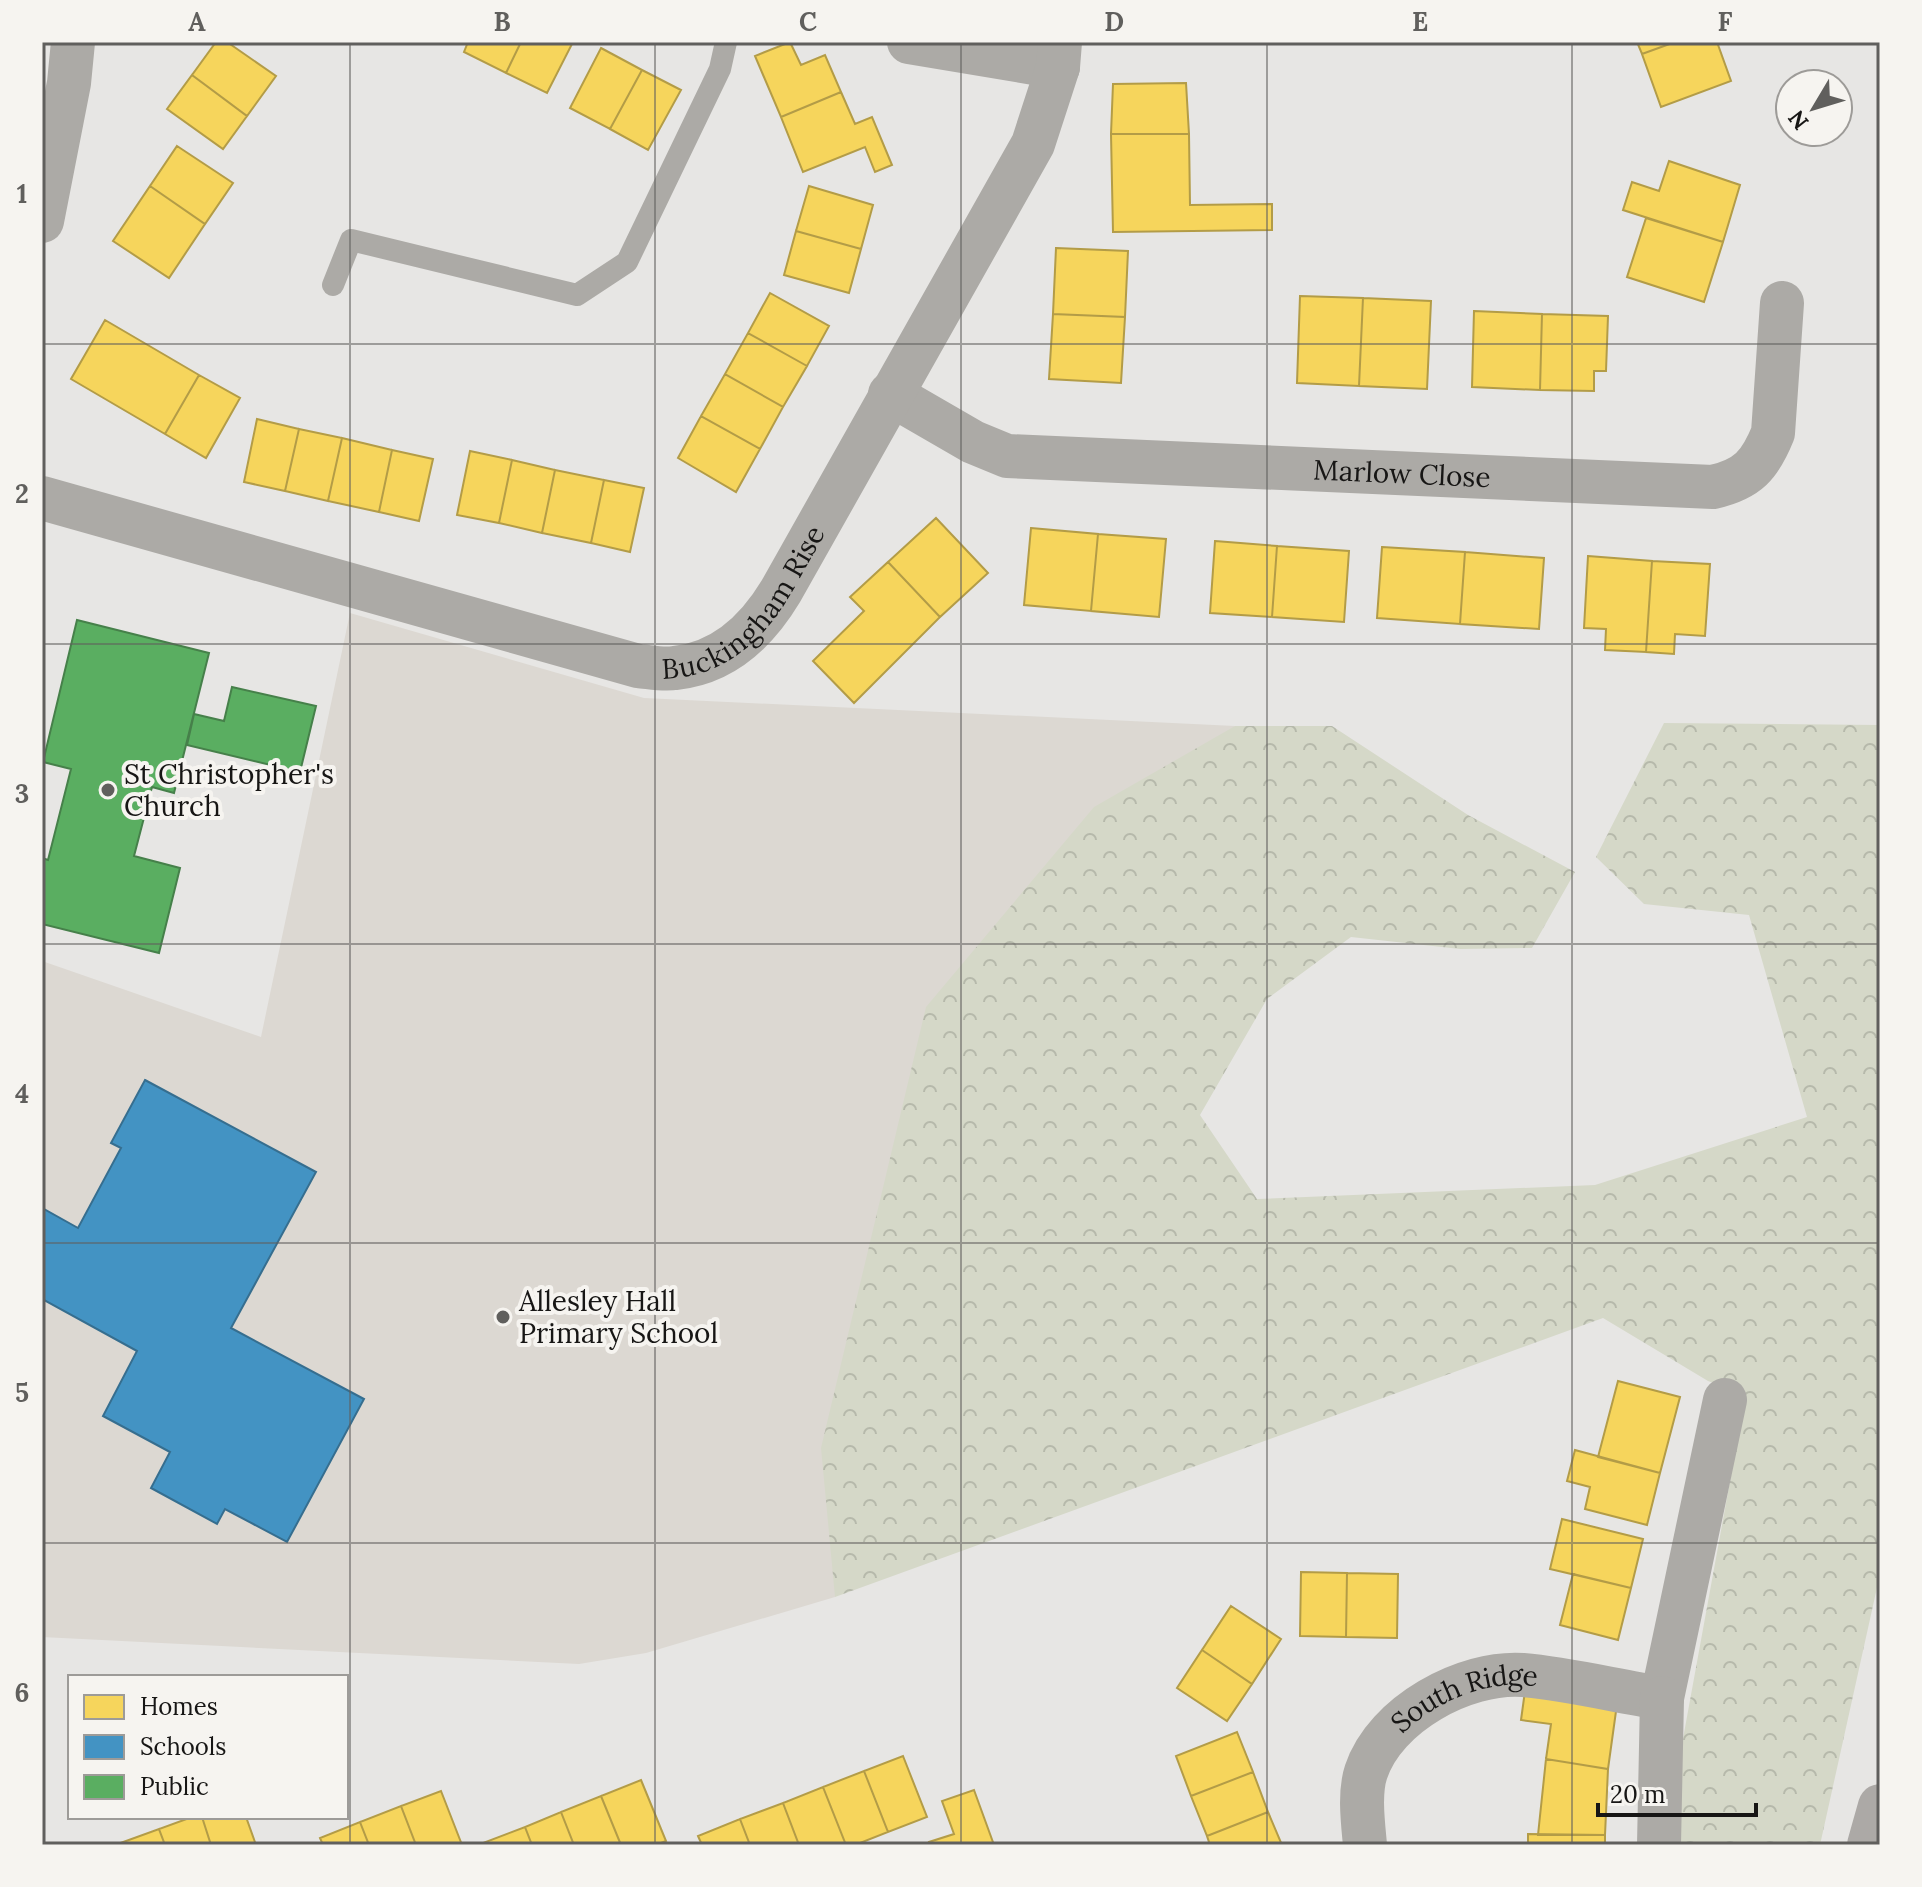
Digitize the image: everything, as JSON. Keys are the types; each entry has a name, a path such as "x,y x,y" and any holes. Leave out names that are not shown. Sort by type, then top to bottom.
{"highway":[{"path":"1869,1845 1880,1806"}],"street":[{"path":"42,221 69,83 73,42"},
{"path":"909,42 1059,55"},
{"name":"Buckingham Rise","path":"42,498 638,666 674,669 703,662 728,650 765,618 1033,144 1059,55"},
{"name":"Marlow Close","path":"890,394 973,442 1007,456 1713,487 1735,482 1751,471 1765,453 1773,433 1782,303"},
{"path":"1659,1845 1662,1698 1725,1400"},
{"name":"South Ridge","path":"1365,1845 1365,1772 1383,1742 1411,1713 1445,1691 1477,1678 1521,1675 1662,1698"}],"lane":[{"path":"333,285 351,240 577,295 627,262 720,69 726,42"}],"shaded area":[{"name":"Allesley Hall Primary School","path":"350,613 644,698 1235,726 835,1597 646,1653 579,1664 42,1637 42,961 261,1037"}],"green space":[{"path":"1664,723 1880,725 1880,1574 1820,1845 1676,1845 1680,1755 1741,1421 1732,1390 1708,1381 1603,1318 835,1597 821,1448 926,1007 1094,807 1235,726 1332,726 1468,815 1575,872 1532,948 1460,949 1351,937 1267,999 1200,1115 1257,1199 1595,1185 1807,1117 1749,915 1644,904 1596,857"}],"building: Homes":[{"path":"216,42 227,42 276,76 247,116 192,75"},
{"path":"468,42 521,42 506,73 464,52"},
{"path":"521,42 573,42 547,93 506,73"},
{"path":"790,42 801,65 825,55 841,92 781,117 755,56"},
{"path":"1637,42 1675,42 1642,54"},
{"path":"1675,42 1717,42 1731,81 1661,107 1642,54"},
{"path":"601,48 642,70 610,129 570,108"},
{"path":"642,70 681,90 648,150 610,129"},
{"path":"192,75 247,116 223,149 167,109"},
{"path":"1186,83 1189,134 1111,134 1113,84"},
{"path":"841,92 855,124 872,117 892,165 875,172 865,147 803,172 781,117"},
{"path":"1111,134 1189,134 1190,205 1272,204 1272,230 1113,232"},
{"path":"177,146 233,183 205,224 150,186"},
{"path":"1669,161 1740,185 1723,242 1623,210 1632,182 1659,191"},
{"path":"150,186 205,224 169,278 113,241"},
{"path":"809,186 873,205 861,249 796,231"},
{"path":"1646,218 1723,242 1704,302 1627,277"},
{"path":"796,231 861,249 849,293 784,275"},
{"path":"1056,248 1128,251 1125,317 1053,314"},
{"path":"770,293 829,326 807,366 748,333"},
{"path":"1300,296 1363,298 1359,386 1297,383"},
{"path":"1363,298 1431,301 1427,389 1359,386"},
{"path":"1474,311 1542,314 1540,390 1472,387"},
{"path":"1053,314 1125,317 1121,383 1049,379"},
{"path":"1542,314 1608,316 1606,371 1594,371 1594,391 1540,390"},
{"path":"105,320 199,375 165,434 71,379"},
{"path":"748,333 807,366 783,407 725,374"},
{"path":"725,374 783,407 760,449 701,416"},
{"path":"199,375 240,398 206,458 165,434"},
{"path":"701,416 760,449 736,492 678,458"},
{"path":"257,419 299,429 285,491 244,482"},
{"path":"299,429 342,438 328,501 285,491"},
{"path":"342,438 392,450 379,512 328,501"},
{"path":"392,450 433,459 419,521 379,512"},
{"path":"470,451 512,460 499,523 457,515"},
{"path":"512,460 555,470 542,533 499,523"},
{"path":"555,470 604,480 591,543 542,533"},
{"path":"604,480 644,488 630,552 591,543"},
{"path":"936,518 988,573 940,617 888,562"},
{"path":"1031,528 1098,534 1091,611 1024,605"},
{"path":"1098,534 1166,539 1159,617 1091,611"},
{"path":"1215,541 1277,546 1272,617 1210,613"},
{"path":"1277,546 1349,551 1344,622 1272,617"},
{"path":"1382,547 1465,552 1460,624 1377,618"},
{"path":"1465,552 1544,558 1539,629 1460,624"},
{"path":"1588,556 1652,561 1646,652 1605,650 1606,629 1584,628"},
{"path":"1652,561 1710,564 1705,636 1675,634 1674,654 1646,652"},
{"path":"888,562 940,617 854,703 813,661 864,611 850,597"},
{"path":"1618,1381 1680,1397 1660,1473 1598,1457"},
{"path":"1575,1450 1660,1473 1647,1525 1585,1509 1590,1487 1567,1481"},
{"path":"1562,1519 1643,1539 1631,1588 1550,1569"},
{"path":"1301,1572 1347,1573 1346,1637 1300,1636"},
{"path":"1347,1573 1398,1574 1397,1638 1346,1637"},
{"path":"1573,1574 1631,1588 1618,1640 1560,1625"},
{"path":"1231,1606 1281,1639 1252,1684 1202,1650"},
{"path":"1202,1650 1252,1684 1227,1721 1177,1688"},
{"path":"1525,1691 1617,1704 1608,1769 1546,1759 1551,1724 1521,1720"},
{"path":"1237,1732 1253,1772 1191,1796 1176,1756"},
{"path":"903,1756 927,1817 888,1832 864,1771"},
{"path":"1546,1759 1608,1769 1605,1835 1538,1835"},
{"path":"864,1771 888,1832 855,1845 846,1845 823,1787"},
{"path":"1253,1772 1268,1812 1207,1836 1191,1796"},
{"path":"641,1780 666,1841 656,1845 621,1845 601,1796"},
{"path":"823,1787 846,1845 799,1845 783,1803"},
{"path":"974,1790 994,1845 930,1845 929,1842 954,1834 942,1801"},
{"path":"441,1791 462,1845 416,1845 401,1806"},
{"path":"601,1796 621,1845 574,1845 561,1812"},
{"path":"783,1803 799,1845 750,1845 740,1819"},
{"path":"401,1806 416,1845 369,1845 360,1822"},
{"path":"561,1812 574,1845 532,1845 525,1827"},
{"path":"1268,1812 1282,1845 1210,1845 1207,1836"},
{"path":"186,1819 203,1819 211,1845 165,1845 159,1829"},
{"path":"203,1819 247,1819 256,1845 211,1845"},
{"path":"740,1819 750,1845 702,1845 698,1836"},
{"path":"360,1822 369,1845 323,1845 320,1838"},
{"path":"525,1827 532,1845 483,1843"},
{"path":"159,1829 165,1845 115,1845"},
{"path":"1528,1834 1605,1835 1605,1845 1528,1845"}],"building: Schools":[{"path":"145,1080 316,1172 231,1328 364,1399 287,1542 225,1509 217,1524 151,1488 170,1452 103,1416 137,1351 42,1299 42,1208 78,1228 121,1148 111,1143"}],"building: Public":[{"name":"St Christopher's Church","path":"77,620 209,653 174,793 152,787 134,856 180,868 159,953 42,924 42,858 48,860 71,769 43,762"},
{"path":"232,687 316,706 300,772 187,745 194,714 224,721"}],"place":[{"name":"St Christopher's Church","path":"108,790"},
{"name":"Allesley Hall Primary School","path":"503,1317"}]}
